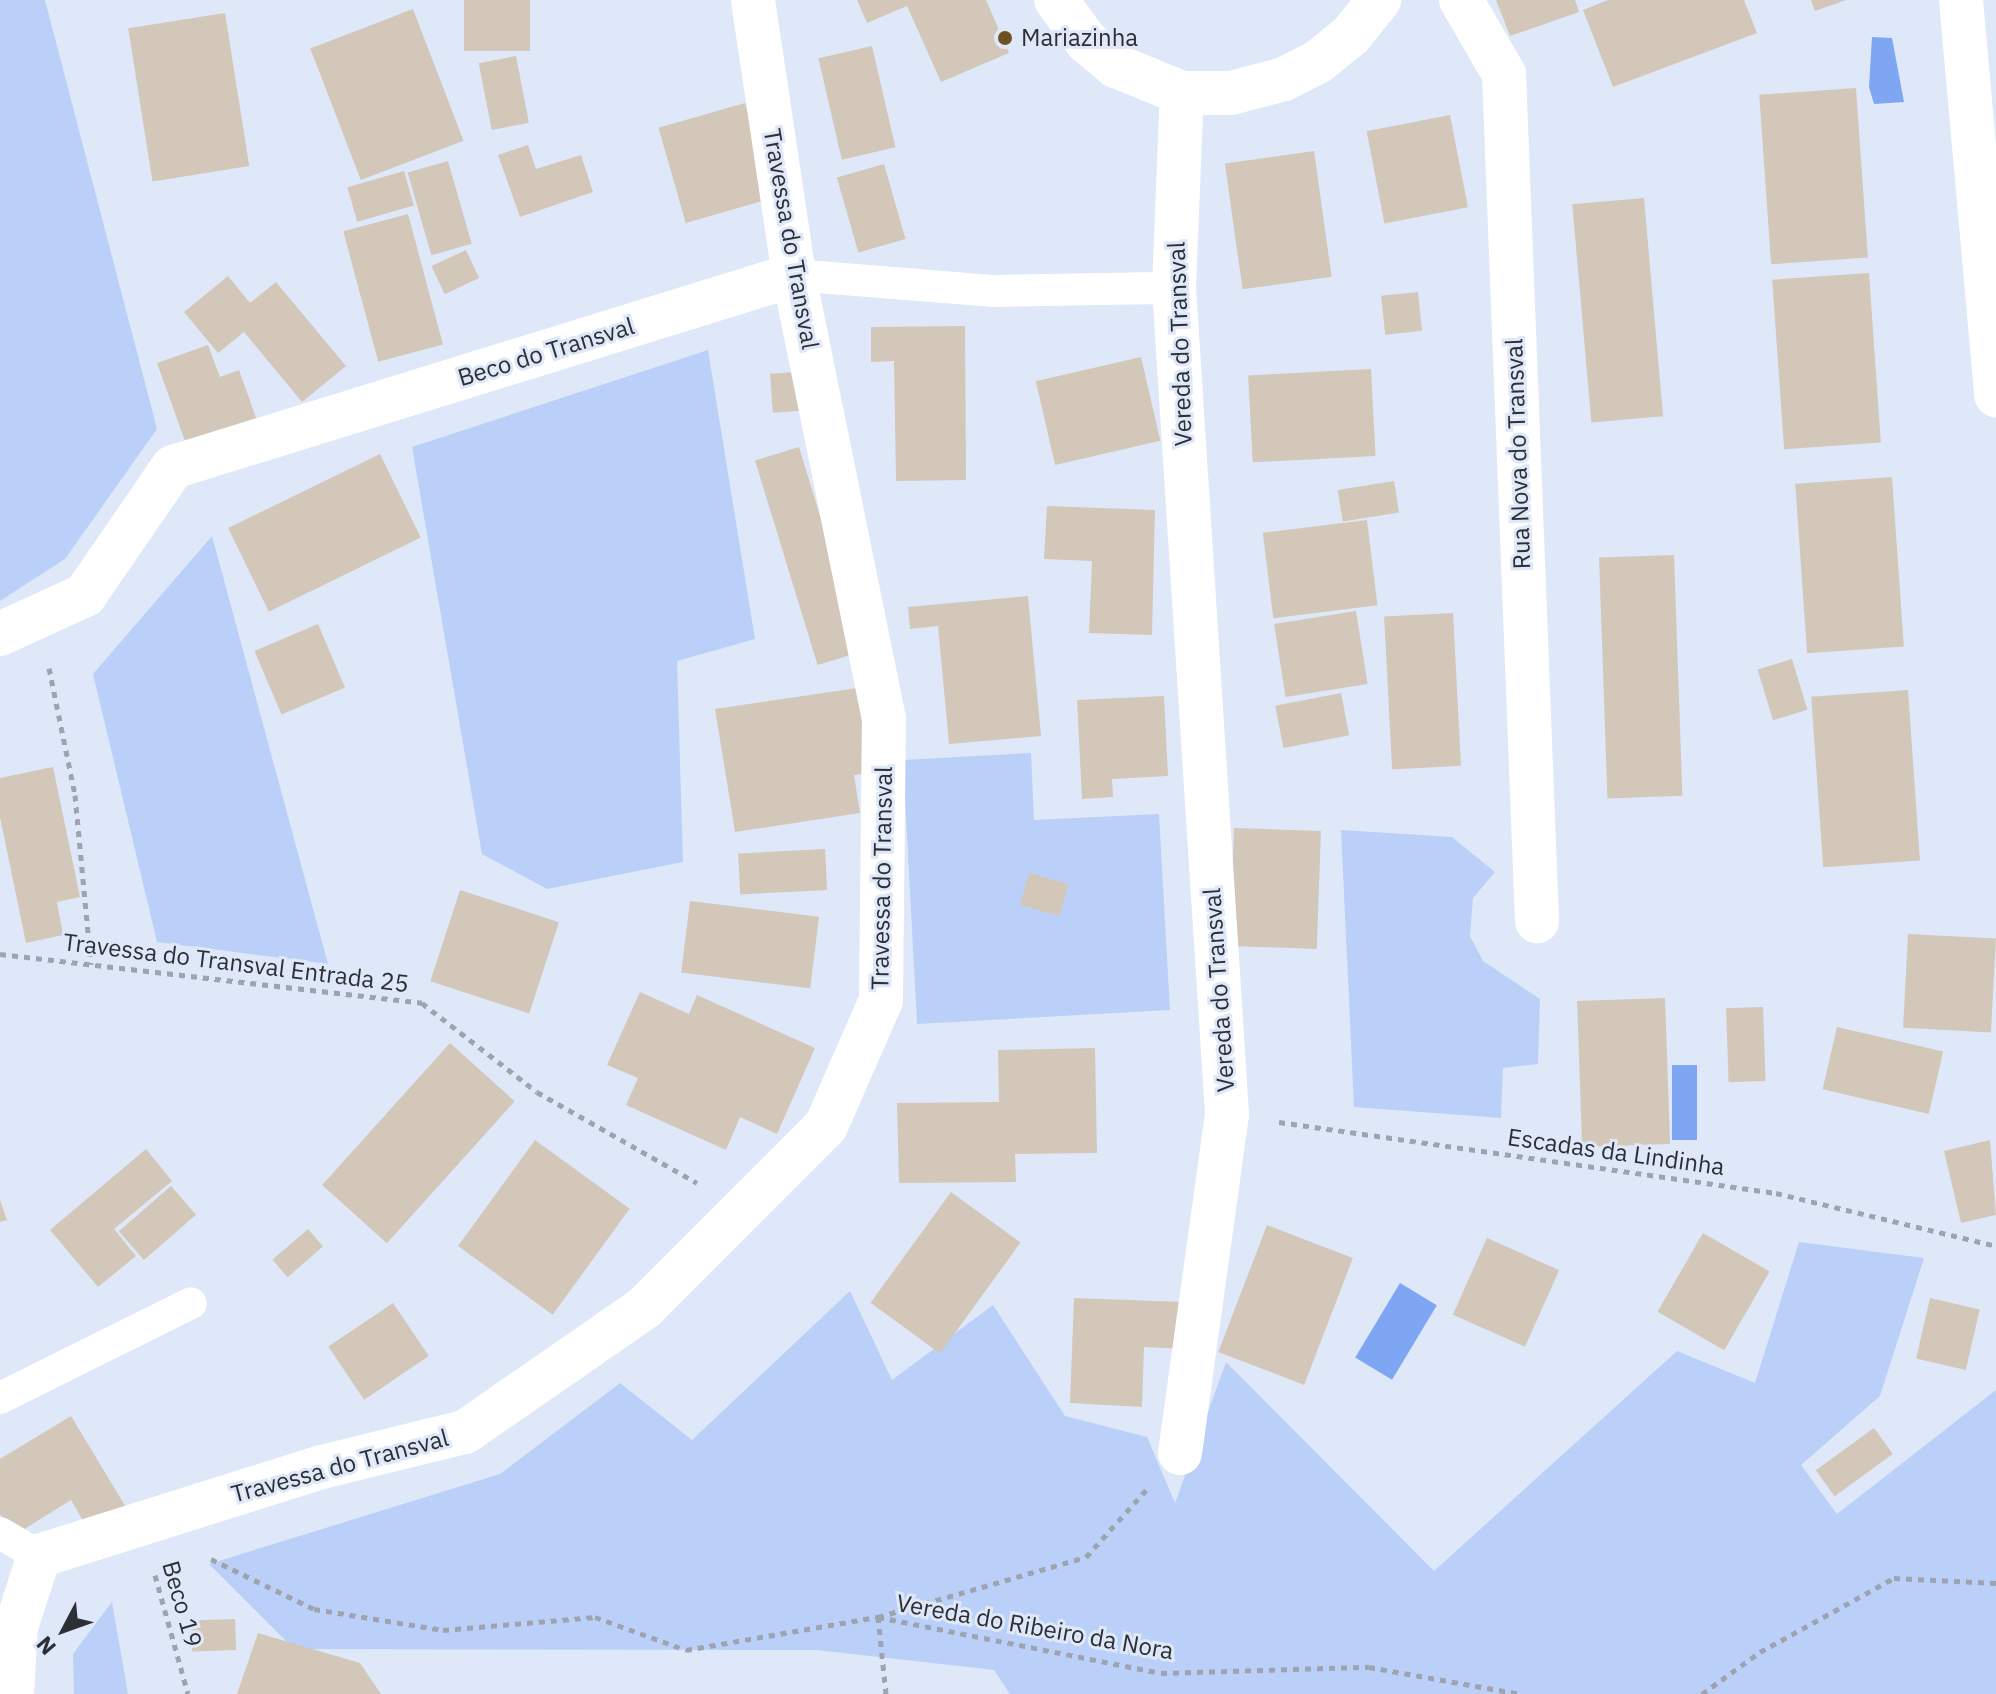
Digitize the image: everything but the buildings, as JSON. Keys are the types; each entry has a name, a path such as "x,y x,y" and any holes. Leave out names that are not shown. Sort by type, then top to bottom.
{"street":[{"name":"Travessa do Transval","path":"39,1556 322,1467 465,1432 644,1308 826,1126 881,1000 884,719 794,275 753,0"},
{"path":"1056,0 1087,42 1116,66 1182,93 1231,93 1284,79 1319,61 1351,35 1379,0"},
{"name":"Rua Nova do Transval","path":"1461,0 1504,74 1537,921"},
{"path":"1961,0 1996,395"},
{"name":"Vereda do Transval","path":"1180,1453 1227,1114 1174,288 1182,93"},
{"name":"Beco do Transval","path":"19,625 85,595 173,467 794,275"},
{"path":"12,1694 16,1627 39,1556"}],"lane":[{"name":"Beco do Transval","path":"794,275 994,291 1174,288"},
{"path":"0,1398 191,1303"},
{"path":"0,1533 39,1556"}],"path":[{"path":"19,625 75,795 91,964"},
{"name":"Travessa do Transval Entrada 25","path":"0,954 422,1003 537,1092 743,1209"},
{"name":"Escadas da Lindinha","path":"1227,1114 1776,1193 1996,1246"},
{"path":"886,1694 878,1617 1086,1557 1180,1453"},
{"name":"Vereda do Ribeiro da Nora","path":"140,1524 314,1609 443,1630 595,1617 686,1650 878,1617 1161,1673 1369,1667 1520,1694"},
{"name":"Beco 19","path":"140,1524 188,1694"},
{"path":"1702,1694 1760,1652 1894,1578 1996,1583"}],"shaded area":[{"path":"0,0 45,0 157,429 65,559 0,601"},
{"path":"708,350 755,639 677,661 683,862 547,889 482,854 412,447"},
{"path":"212,536 328,964 157,942 93,674"},
{"path":"1031,753 1034,820 1159,814 1170,1010 917,1024 903,760"},
{"path":"1341,830 1452,837 1495,872 1473,898 1470,936 1483,961 1540,999 1538,1064 1503,1068 1501,1118 1354,1107"},
{"path":"1799,1242 1924,1258 1880,1396 1801,1465 1837,1514 1996,1390 1996,1694 1010,1694 994,1670 817,1650 294,1649 209,1564 500,1474 620,1383 692,1440 850,1291 892,1380 993,1305 1065,1416 1147,1437 1175,1503 1226,1362 1434,1571 1677,1351 1755,1383"},
{"path":"112,1602 128,1694 74,1694 73,1654"}],"water":[{"path":"1872,37 1892,38 1904,102 1874,104 1869,87"},
{"path":"1672,1065 1697,1065 1697,1140 1672,1140"},
{"path":"1400,1283 1437,1305 1392,1380 1355,1358"}],"place":[{"name":"Mariazinha","path":"1005,38"}]}
